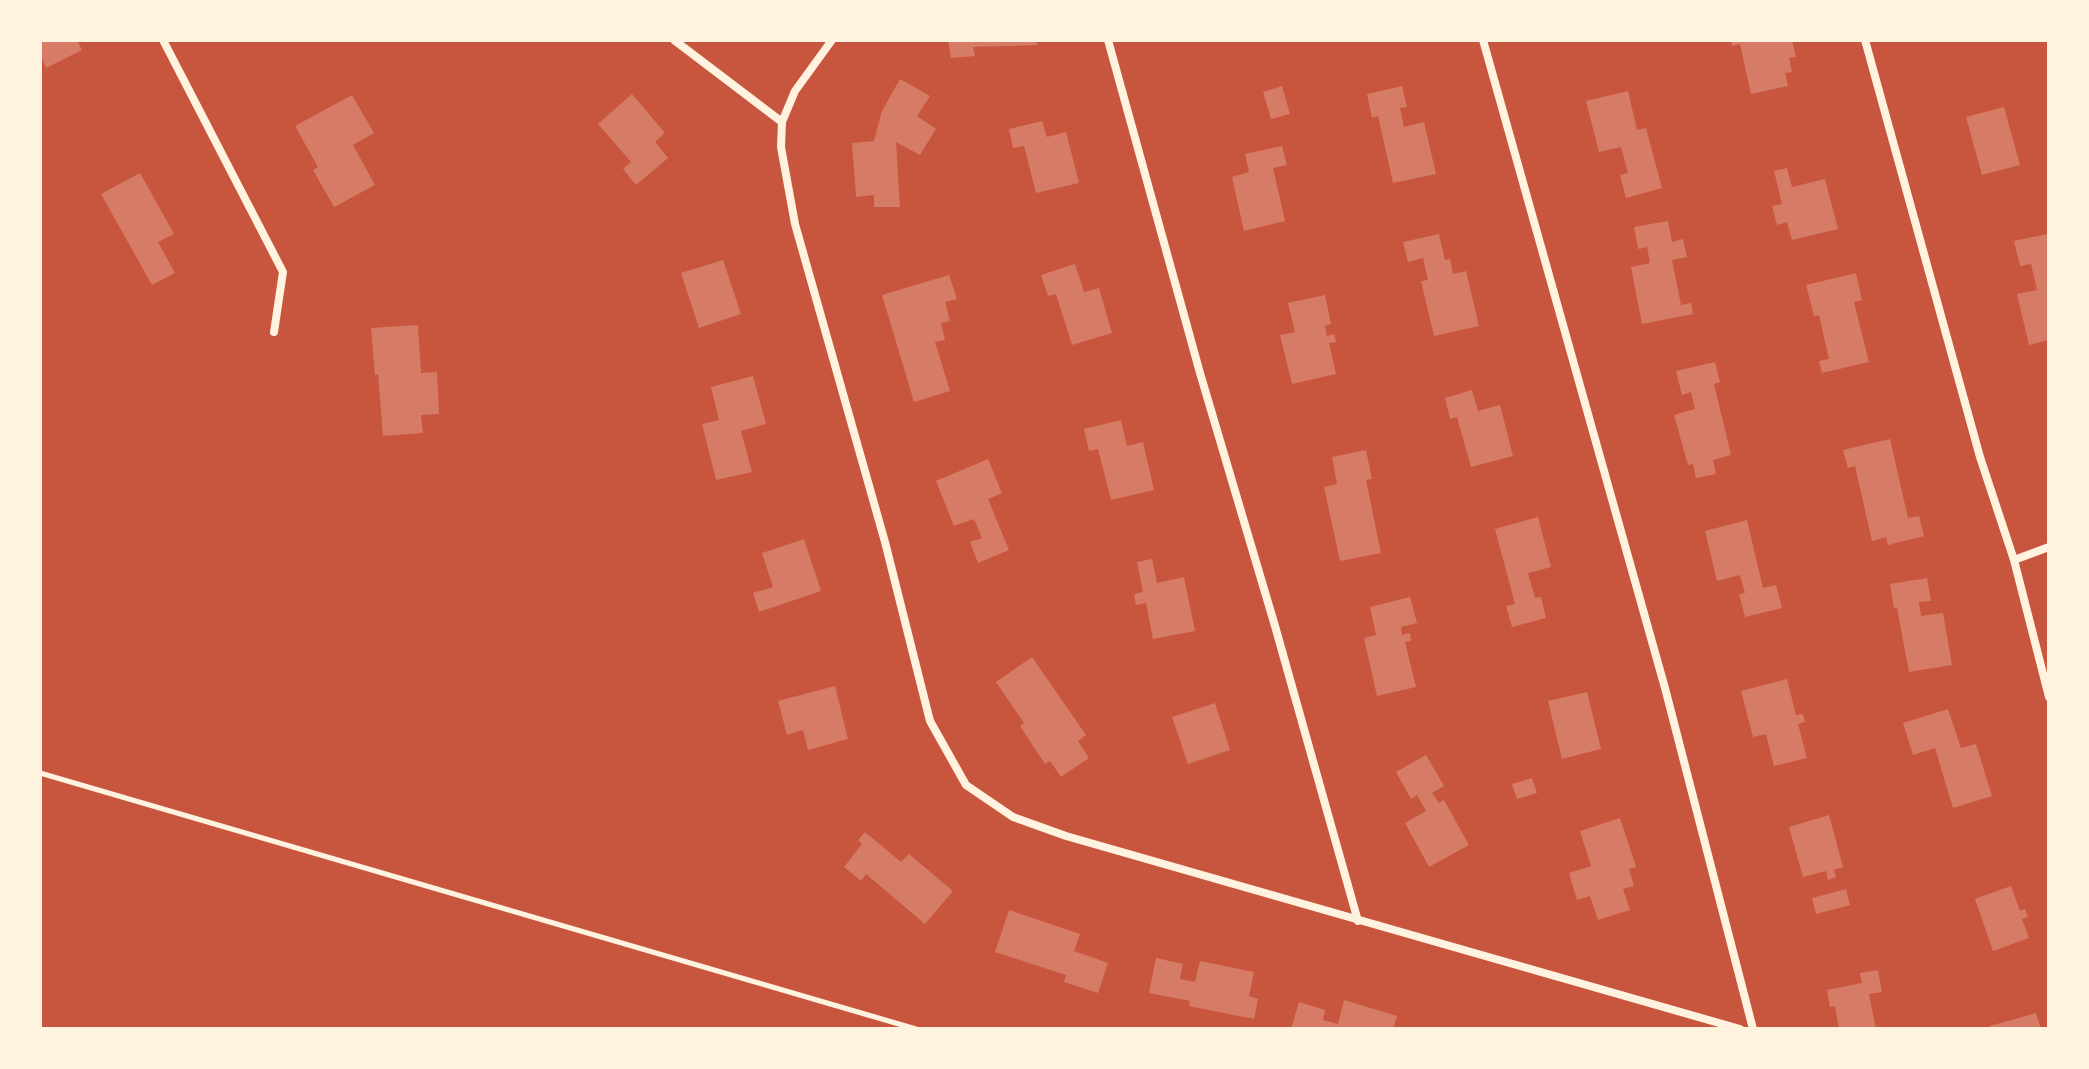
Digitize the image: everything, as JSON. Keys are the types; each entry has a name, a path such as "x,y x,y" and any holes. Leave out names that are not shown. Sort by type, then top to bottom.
{"street":[{"path":"163,40 283,272 274,332"},
{"path":"674,40 782,122"},
{"path":"832,40 795,91 782,122 781,147 795,224 885,542 930,721 966,785 1013,817 1066,836 1740,1029"},
{"path":"1108,40 1200,373 1358,921"},
{"path":"1483,40 1665,688 1753,1029"},
{"path":"1865,40 1980,457 2014,560 2049,697"},
{"path":"2014,560 2049,547"}],"path":[{"path":"40,773 916,1029"}],"building":[{"path":"40,40 77,40 82,50 46,68 40,55"},
{"path":"948,40 1036,40 1037,45 973,47 975,56 951,58"},
{"path":"1731,40 1792,40 1796,57 1789,58 1792,72 1785,73 1788,86 1751,94 1740,44 1732,46"},
{"path":"900,79 930,96 917,116 936,129 920,155 896,142 900,207 874,207 874,195 856,197 852,143 874,141 882,111"},
{"path":"1282,86 1290,114 1271,119 1263,92"},
{"path":"1402,86 1407,107 1400,108 1404,127 1424,122 1436,174 1393,183 1378,116 1372,118 1367,94"},
{"path":"1628,91 1637,130 1646,128 1662,188 1626,198 1620,175 1628,173 1621,147 1599,152 1586,101"},
{"path":"632,94 665,133 655,142 668,158 636,185 623,169 631,162 598,124"},
{"path":"352,95 374,133 353,145 375,185 334,207 313,170 318,167 295,126"},
{"path":"2004,107 2020,165 1982,175 1966,117"},
{"path":"1042,121 1047,137 1066,132 1079,183 1036,193 1024,146 1013,148 1009,129"},
{"path":"1282,146 1287,165 1273,168 1285,221 1244,231 1232,177 1249,172 1245,154"},
{"path":"1787,168 1792,187 1825,179 1838,229 1792,240 1787,222 1777,225 1772,206 1782,204 1774,171"},
{"path":"140,173 174,234 158,242 175,273 152,285 101,194"},
{"path":"1668,221 1672,242 1683,239 1687,257 1672,260 1681,305 1691,303 1693,314 1642,324 1631,267 1650,263 1647,247 1638,249 1634,227"},
{"path":"1439,234 1445,260 1450,259 1453,274 1466,271 1479,326 1434,336 1421,281 1428,280 1423,258 1408,262 1403,242"},
{"path":"2047,234 2049,340 2029,345 2017,294 2037,290 2031,264 2020,266 2014,241"},
{"path":"723,260 741,314 699,328 681,273"},
{"path":"1075,264 1084,292 1099,288 1112,333 1072,345 1056,294 1048,296 1041,275"},
{"path":"1856,273 1862,300 1854,302 1869,362 1822,373 1819,361 1829,359 1819,315 1814,316 1806,285"},
{"path":"949,275 957,299 945,302 950,321 941,323 945,340 935,342 950,391 914,402 882,295"},
{"path":"1325,295 1331,324 1325,326 1327,336 1334,334 1336,342 1329,343 1336,374 1292,384 1280,335 1295,332 1288,303"},
{"path":"418,325 421,373 437,372 439,414 421,415 423,433 383,436 371,328"},
{"path":"1715,362 1720,382 1714,384 1731,455 1713,460 1716,474 1696,478 1693,464 1688,465 1674,415 1695,409 1691,392 1682,395 1676,371"},
{"path":"753,376 766,424 741,431 752,472 716,480 702,424 719,420 711,387"},
{"path":"1472,390 1478,411 1500,405 1513,456 1471,467 1457,417 1450,419 1445,398"},
{"path":"1121,420 1127,446 1143,442 1154,490 1111,500 1098,449 1089,451 1084,429"},
{"path":"1890,439 1908,518 1919,516 1924,536 1888,545 1886,537 1872,541 1855,466 1848,468 1843,450"},
{"path":"1366,450 1372,479 1366,480 1381,553 1340,561 1324,487 1337,484 1332,457"},
{"path":"988,459 1002,493 988,499 1009,550 978,563 970,542 982,538 974,519 954,526 936,481"},
{"path":"1538,517 1551,567 1528,573 1535,598 1541,597 1546,618 1512,627 1506,606 1515,604 1495,529"},
{"path":"1747,520 1763,588 1776,585 1782,608 1745,617 1739,594 1745,593 1740,575 1717,581 1705,531"},
{"path":"804,539 821,591 759,612 753,593 773,587 762,553"},
{"path":"1152,559 1157,583 1184,577 1195,631 1153,639 1146,603 1136,605 1134,594 1143,592 1137,562"},
{"path":"1927,578 1931,601 1919,602 1921,616 1943,613 1952,665 1909,672 1890,584"},
{"path":"1410,597 1417,623 1401,627 1402,635 1410,633 1411,641 1405,642 1416,687 1377,696 1364,638 1376,635 1370,607"},
{"path":"1032,657 1086,735 1078,741 1089,758 1061,777 1050,761 1045,764 1020,726 1024,723 996,682"},
{"path":"1787,679 1796,715 1803,714 1805,722 1798,724 1807,758 1774,766 1766,734 1753,737 1741,691"},
{"path":"835,686 848,739 808,750 803,730 787,735 778,701"},
{"path":"1587,692 1601,749 1562,759 1548,701"},
{"path":"1215,703 1230,750 1188,764 1172,717"},
{"path":"1948,709 1961,748 1976,744 1992,796 1953,808 1935,748 1913,755 1903,723"},
{"path":"1426,755 1444,786 1432,793 1439,803 1444,800 1469,845 1429,867 1405,823 1426,811 1417,795 1411,799 1396,772"},
{"path":"1532,778 1537,793 1517,799 1512,784"},
{"path":"1829,815 1843,867 1834,870 1836,877 1828,880 1826,871 1803,877 1789,827"},
{"path":"1620,818 1636,867 1629,869 1634,886 1623,889 1630,910 1598,920 1590,896 1577,900 1569,873 1591,866 1580,831"},
{"path":"865,832 901,862 909,854 953,891 925,924 866,874 861,881 844,867 862,844 858,840"},
{"path":"2011,886 2020,911 2025,909 2028,917 2022,919 2029,938 1993,951 1975,899"},
{"path":"1846,889 1850,905 1816,914 1812,898"},
{"path":"1009,910 1080,934 1074,951 1108,963 1098,993 1064,982 1066,975 995,952"},
{"path":"1156,958 1183,964 1180,979 1195,982 1200,961 1254,972 1249,996 1258,999 1254,1019 1189,1006 1190,1001 1149,993"},
{"path":"1878,970 1882,992 1869,994 1876,1029 1839,1029 1835,1006 1830,1007 1827,990 1862,983 1860,973"},
{"path":"1344,1000 1397,1016 1393,1029 1291,1029 1299,1002 1325,1010 1323,1020 1338,1024"},
{"path":"2036,1013 2041,1029 1991,1029 1990,1026"}]}
